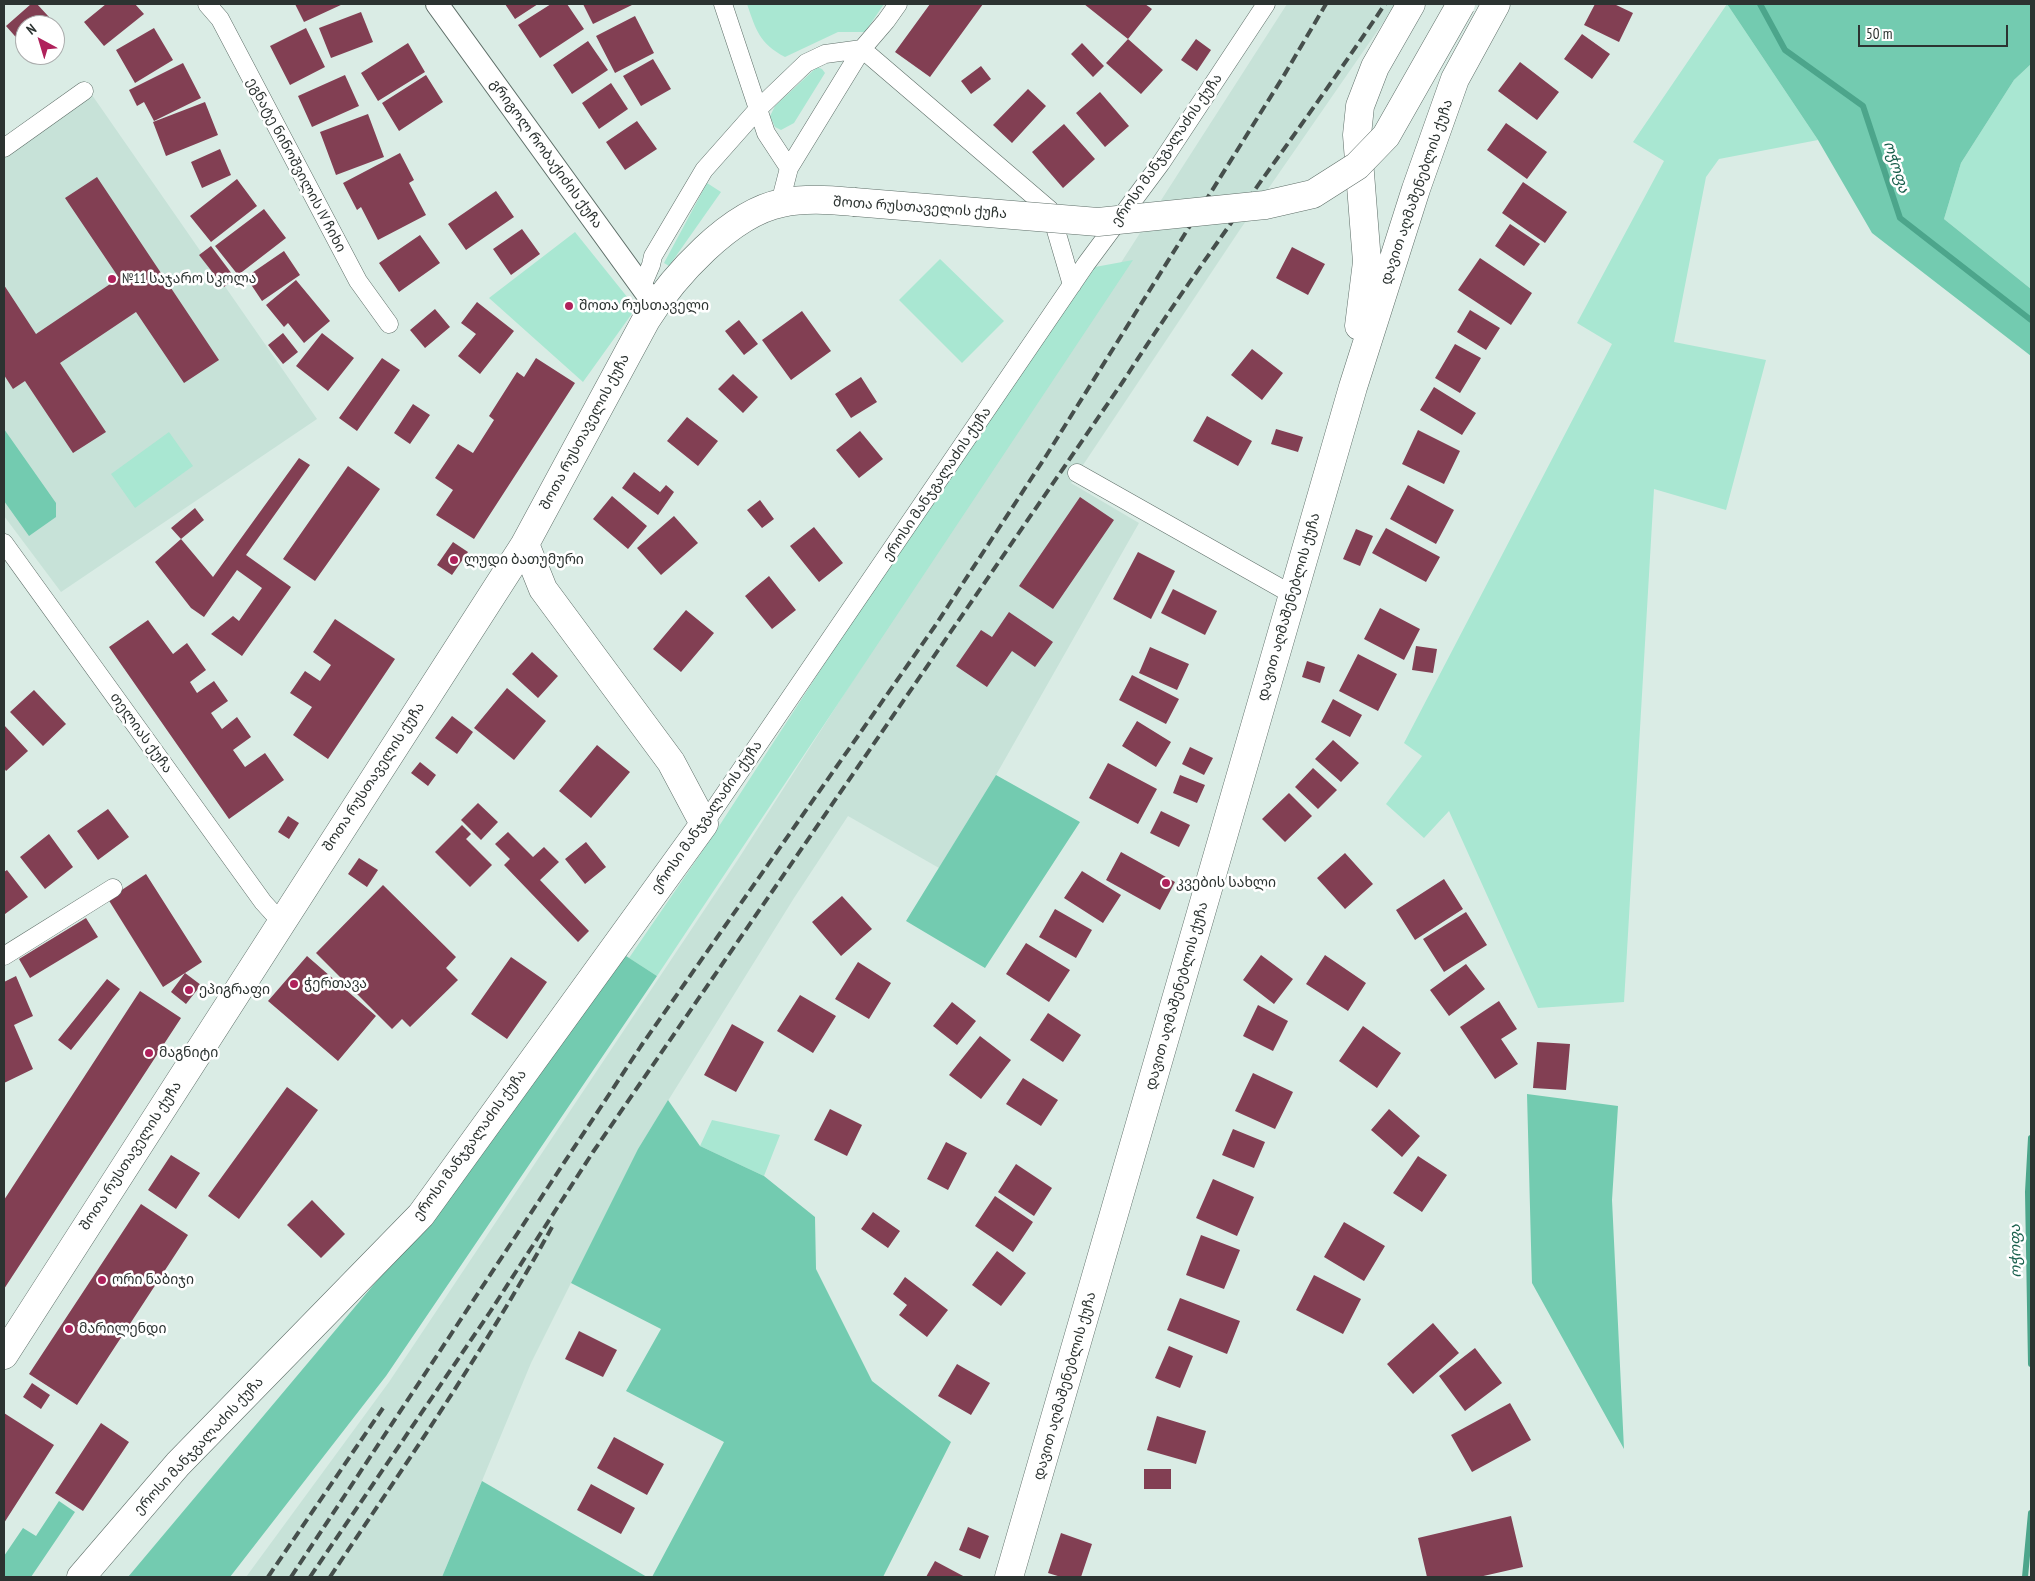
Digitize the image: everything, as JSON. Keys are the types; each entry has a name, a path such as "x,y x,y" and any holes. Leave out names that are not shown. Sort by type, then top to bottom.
{"main road":[{"name":"დავით აღმაშენებლის ქუჩა","path":"1352,387 1367,262 1357,135 1360,106 1375,68 1411,4"},
{"name":"შოთა რუსთაველის ქუჩა","path":"4,1355 525,544 648,295 669,285 716,240 745,217 780,204 811,199 1098,222 1265,205 1313,194 1357,166 1386,136 1461,4"},
{"name":"დავით აღმაშენებლის ქუჩა","path":"1009,1577 1352,387 1416,189 1455,79 1496,4"},
{"path":"525,544 543,589 671,762 704,824"},
{"name":"ეროსი მანჯგალაძის ქუჩა","path":"81,1577 178,1464 421,1215 704,824"}],"street":[{"name":"ეგნატე ნინოშვილის IV ჩიხი","path":"208,4 220,19 358,281 389,324"},
{"name":"გრიგოლ რობაქიძის ქუჩა","path":"437,4 648,295"},
{"path":"723,4 766,133 788,168"},
{"path":"780,204 788,168 862,49 886,22 898,4"},
{"name":"ეროსი მანჯგალაძის ქუჩა","path":"704,824 1072,286 1161,163 1266,4"},
{"path":"648,295 653,256 704,170 758,109 806,64 825,54 862,49 1050,210 1072,286"},
{"path":"4,148 84,91"},
{"path":"1077,473 1293,596"},
{"name":"თელიას ქუჩა","path":"4,543 263,902 281,922"},
{"path":"4,956 113,888"}],"shaded area":[{"path":"1287,4 1396,4 1239,231 1071,483 1139,523 996,775 939,868 848,816 794,898 638,1149 531,1363 442,1577 246,1577 389,1382 737,861"},
{"name":"№11 საჯარო სკოლა","path":"83,82 317,419 61,592 4,516 4,138"}],"green space":[{"path":"747,4 884,4 865,32 838,32 785,57 764,41 753,21"},
{"path":"1727,4 1818,140 1719,159 1706,177 1674,342 1766,360 1726,510 1654,489 1624,1002 1538,1008 1449,811 1424,838 1386,804 1422,756 1404,743 1612,344 1577,323 1664,161 1633,142"},
{"path":"1727,4 2031,4 2031,64 2014,80 1961,163 1944,219 2031,289 2031,356 1872,233 1818,140"},
{"path":"2031,64 2031,289 1944,219 1961,163 2014,80"},
{"path":"817,67 825,73 794,123 781,130 775,127 770,116 775,106"},
{"path":"707,183 721,192 669,266 664,263"},
{"path":"575,232 636,308 583,382 489,298"},
{"path":"940,259 1004,321 962,363 899,300"},
{"path":"1133,260 657,976 629,958 710,840 927,506 933,503 1095,267"},
{"path":"4,429 56,503 56,517 29,536 4,501"},
{"path":"169,432 193,466 135,508 111,474"},
{"path":"996,775 1080,822 985,968 906,921"},
{"path":"623,954 657,976 386,1376 230,1577 128,1577 391,1264"},
{"path":"1527,1094 1618,1106 1612,1200 1624,1449 1532,1283"},
{"path":"668,1100 700,1146 764,1176 815,1217 816,1269 872,1381 951,1442 883,1577 652,1577 724,1442 626,1391 661,1329 571,1283 638,1149"},
{"path":"712,1120 780,1135 764,1176 700,1146"},
{"path":"482,1481 647,1577 442,1577"},
{"path":"59,1501 75,1512 31,1577 4,1577 4,1556 23,1528 36,1536"}],"building":[{"path":"31,4 37,4 47,15 18,15"},
{"path":"106,4 135,4 144,14 104,46 84,22"},
{"path":"295,4 343,4 304,22"},
{"path":"505,4 538,4 515,19"},
{"path":"551,4 567,4 584,29 540,58 518,25"},
{"path":"583,4 634,4 593,24"},
{"path":"930,4 983,4 930,77 895,52"},
{"path":"1084,4 1145,4 1152,9 1128,39"},
{"path":"1595,4 1614,4 1633,13 1619,42 1584,25"},
{"path":"361,12 373,42 331,58 319,28"},
{"path":"635,16 654,53 615,73 596,36"},
{"path":"15,18 15,36 6,26"},
{"path":"154,28 173,60 135,83 116,50"},
{"path":"306,28 325,67 290,85 270,46"},
{"path":"1582,34 1610,54 1592,79 1564,59"},
{"path":"1128,39 1163,70 1141,94 1106,63"},
{"path":"1196,39 1211,50 1197,71 1181,60"},
{"path":"588,41 608,70 572,94 553,65"},
{"path":"408,43 425,72 378,101 361,73"},
{"path":"1082,43 1104,66 1093,77 1071,54"},
{"path":"653,59 671,89 641,106 623,76"},
{"path":"1520,62 1559,92 1537,120 1498,91"},
{"path":"183,63 201,98 154,121 144,102 137,106 129,90"},
{"path":"981,66 991,79 971,94 961,81"},
{"path":"345,75 359,106 312,127 298,96"},
{"path":"426,75 443,102 399,131 382,103"},
{"path":"611,83 628,109 599,129 582,103"},
{"path":"1028,89 1046,106 1012,143 993,125"},
{"path":"1100,92 1129,126 1105,147 1076,113"},
{"path":"205,102 218,135 166,156 153,122"},
{"path":"368,114 384,157 336,175 320,132"},
{"path":"637,121 657,149 625,170 606,142"},
{"path":"1506,123 1547,152 1527,179 1487,150"},
{"path":"1064,124 1095,159 1063,188 1032,152"},
{"path":"220,149 231,175 202,188 191,162"},
{"path":"400,153 414,180 409,183 426,215 378,240 361,207 357,210 343,183"},
{"path":"97,177 219,360 184,383 136,312 60,363 106,432 73,453 25,381 13,389 4,375 4,285 36,334 119,278 65,198"},
{"path":"237,179 257,206 211,242 190,216"},
{"path":"1523,182 1567,212 1545,243 1502,213"},
{"path":"496,191 514,217 466,250 448,224"},
{"path":"264,209 286,238 238,275 215,246"},
{"path":"1510,224 1540,244 1524,266 1495,246"},
{"path":"522,229 540,254 511,275 493,249"},
{"path":"420,235 440,263 399,292 379,263"},
{"path":"211,246 235,278 224,287 199,255"},
{"path":"1292,247 1325,264 1308,295 1276,278"},
{"path":"284,251 300,275 262,301 246,277"},
{"path":"1480,258 1532,293 1511,325 1458,290"},
{"path":"296,280 330,321 304,343 288,323 284,327 266,305"},
{"path":"477,302 514,331 480,374 458,356 476,334 461,323"},
{"path":"435,309 450,327 425,348 410,330"},
{"path":"1470,310 1500,328 1486,350 1457,332"},
{"path":"802,311 831,351 791,380 762,340"},
{"path":"739,320 758,344 744,355 725,331"},
{"path":"283,333 298,352 283,364 268,345"},
{"path":"322,333 354,358 328,391 296,366"},
{"path":"1455,344 1481,358 1460,393 1435,378"},
{"path":"1252,349 1283,373 1262,400 1231,375"},
{"path":"382,358 400,370 357,431 339,418"},
{"path":"536,358 575,383 474,539 436,515 453,490 435,478 458,444 473,453 494,420 489,416 517,372 524,377"},
{"path":"733,374 758,397 743,413 718,389"},
{"path":"861,377 877,402 851,418 835,394"},
{"path":"1434,387 1476,413 1462,435 1420,410"},
{"path":"413,404 430,415 410,444 394,433"},
{"path":"1207,416 1252,441 1238,466 1193,441"},
{"path":"687,417 718,441 698,466 667,441"},
{"path":"1276,429 1303,437 1298,452 1271,444"},
{"path":"1418,430 1460,451 1444,484 1402,464"},
{"path":"860,431 883,459 859,478 836,450"},
{"path":"299,458 310,465 246,555 291,587 242,656 211,634 233,616 239,621 262,588 237,570 204,617 191,608 155,562 181,539 213,577"},
{"path":"348,466 380,489 315,581 283,559"},
{"path":"634,472 660,492 666,485 674,492 658,515 622,488"},
{"path":"1408,485 1454,510 1436,544 1390,519"},
{"path":"612,496 647,526 628,549 593,519"},
{"path":"1080,497 1114,520 1053,609 1019,586"},
{"path":"760,500 774,519 762,528 747,510"},
{"path":"195,508 204,520 181,539 171,528"},
{"path":"674,516 698,543 661,575 637,548"},
{"path":"814,527 843,563 819,582 790,546"},
{"path":"1386,528 1440,557 1426,582 1372,553"},
{"path":"1356,529 1373,536 1360,566 1343,559"},
{"path":"453,542 468,552 452,575 437,565"},
{"path":"1138,552 1175,571 1151,619 1113,599"},
{"path":"769,576 796,610 772,629 745,596"},
{"path":"1173,589 1217,611 1205,635 1161,613"},
{"path":"1380,608 1420,629 1404,660 1364,639"},
{"path":"686,610 714,633 681,672 653,649"},
{"path":"1009,612 1053,642 1035,667 1012,651 987,687 956,666 981,630 992,637"},
{"path":"335,619 395,659 328,759 293,735 312,707 290,693 305,671 320,681 331,665 313,652"},
{"path":"148,620 173,654 187,643 206,670 190,682 197,693 214,681 228,701 211,713 222,729 237,717 251,737 233,750 245,767 265,753 284,780 229,819 109,647"},
{"path":"1416,646 1437,649 1433,673 1412,670"},
{"path":"1150,647 1189,664 1177,690 1139,673"},
{"path":"532,652 558,676 538,698 512,674"},
{"path":"1358,654 1397,674 1378,711 1339,691"},
{"path":"1307,661 1325,667 1320,683 1302,677"},
{"path":"1132,675 1179,699 1166,724 1119,700"},
{"path":"507,688 546,721 514,760 474,728"},
{"path":"34,690 66,724 43,746 10,712"},
{"path":"1333,699 1362,715 1350,737 1321,722"},
{"path":"452,716 473,732 457,754 435,738"},
{"path":"1137,721 1171,742 1156,767 1122,746"},
{"path":"4,725 28,751 6,771 4,768"},
{"path":"1333,740 1359,763 1341,782 1315,759"},
{"path":"597,745 630,772 591,818 559,791"},
{"path":"1190,747 1213,758 1204,775 1182,764"},
{"path":"420,762 436,775 428,786 411,773"},
{"path":"1108,763 1157,789 1138,824 1089,798"},
{"path":"1313,768 1337,790 1318,809 1295,787"},
{"path":"1180,775 1205,785 1197,803 1173,793"},
{"path":"1289,793 1312,816 1285,842 1262,819"},
{"path":"478,803 498,822 481,840 461,820"},
{"path":"108,809 129,837 98,860 77,831"},
{"path":"1161,811 1190,825 1179,847 1150,833"},
{"path":"288,816 299,823 289,839 278,832"},
{"path":"462,825 471,834 466,839 492,865 470,887 435,852"},
{"path":"508,832 533,857 544,847 559,862 540,880 589,931 578,942 504,865 510,859 495,844"},
{"path":"49,834 73,867 45,889 20,857"},
{"path":"586,842 606,867 585,884 565,859"},
{"path":"1121,852 1175,882 1160,910 1106,880"},
{"path":"1345,853 1373,884 1345,909 1317,878"},
{"path":"359,858 378,870 367,887 348,874"},
{"path":"7,870 28,897 5,914 4,872"},
{"path":"1082,871 1121,895 1103,923 1064,898"},
{"path":"146,874 202,962 163,987 108,899"},
{"path":"1444,879 1463,909 1415,940 1396,910"},
{"path":"383,885 456,957 446,968 458,980 410,1027 402,1019 392,1029 316,953"},
{"path":"842,896 872,929 841,956 812,922"},
{"path":"1055,909 1092,930 1076,958 1039,937"},
{"path":"1466,912 1487,945 1444,972 1423,939"},
{"path":"86,918 98,937 30,978 19,959"},
{"path":"1026,943 1070,970 1049,1002 1006,974"},
{"path":"1261,955 1293,979 1274,1004 1243,980"},
{"path":"1325,955 1366,983 1348,1011 1306,984"},
{"path":"307,956 376,1016 338,1061 268,1001"},
{"path":"511,957 547,982 507,1039 471,1014"},
{"path":"858,962 891,983 869,1019 835,999"},
{"path":"1466,964 1485,989 1449,1016 1430,990"},
{"path":"185,973 201,985 186,1004 171,992"},
{"path":"16,976 33,1016 14,1025 33,1069 4,1083 4,982"},
{"path":"107,979 120,989 71,1050 58,1040"},
{"path":"140,991 181,1018 4,1289 4,1200"},
{"path":"800,995 836,1016 813,1053 777,1031"},
{"path":"1499,1001 1517,1029 1501,1039 1518,1064 1495,1079 1460,1027"},
{"path":"952,1002 976,1021 957,1045 933,1026"},
{"path":"1258,1005 1288,1021 1273,1051 1243,1036"},
{"path":"1048,1013 1081,1035 1063,1062 1030,1040"},
{"path":"732,1024 764,1042 736,1092 704,1075"},
{"path":"1363,1026 1401,1053 1377,1088 1339,1061"},
{"path":"980,1036 1011,1060 981,1099 949,1075"},
{"path":"1537,1042 1570,1044 1566,1090 1533,1088"},
{"path":"1253,1073 1293,1092 1275,1129 1235,1111"},
{"path":"1023,1078 1058,1100 1041,1126 1006,1104"},
{"path":"287,1087 318,1110 239,1219 208,1196"},
{"path":"830,1109 862,1125 847,1156 814,1140"},
{"path":"1389,1109 1420,1136 1402,1157 1371,1130"},
{"path":"1233,1129 1265,1142 1254,1168 1222,1155"},
{"path":"946,1142 967,1153 948,1190 927,1179"},
{"path":"171,1155 200,1173 176,1209 148,1190"},
{"path":"1418,1156 1447,1175 1422,1212 1393,1193"},
{"path":"1016,1164 1052,1188 1034,1216 998,1192"},
{"path":"1213,1179 1254,1197 1237,1236 1196,1218"},
{"path":"995,1196 1033,1222 1013,1252 975,1226"},
{"path":"312,1200 345,1234 321,1258 287,1225"},
{"path":"141,1204 188,1235 77,1405 29,1374"},
{"path":"873,1212 900,1231 888,1248 861,1229"},
{"path":"1344,1222 1385,1246 1364,1281 1324,1257"},
{"path":"1201,1235 1240,1250 1224,1289 1186,1275"},
{"path":"997,1251 1026,1273 1001,1306 972,1285"},
{"path":"1314,1275 1361,1299 1343,1334 1296,1310"},
{"path":"905,1277 948,1310 927,1337 899,1315 907,1305 893,1294"},
{"path":"1180,1298 1240,1321 1227,1354 1167,1330"},
{"path":"1433,1323 1459,1353 1413,1394 1387,1364"},
{"path":"579,1331 617,1350 603,1377 565,1359"},
{"path":"1169,1346 1193,1356 1180,1388 1155,1378"},
{"path":"1475,1348 1502,1383 1465,1411 1439,1376"},
{"path":"957,1364 990,1383 971,1415 938,1396"},
{"path":"32,1383 50,1395 41,1409 23,1397"},
{"path":"1510,1403 1531,1440 1472,1472 1451,1435"},
{"path":"4,1413 54,1445 4,1523"},
{"path":"1157,1416 1206,1431 1196,1464 1147,1450"},
{"path":"101,1423 129,1442 83,1511 55,1493"},
{"path":"614,1437 664,1464 647,1495 597,1468"},
{"path":"1144,1469 1171,1469 1171,1489 1144,1489"},
{"path":"591,1484 635,1508 621,1534 577,1510"},
{"path":"1511,1516 1523,1567 1479,1577 1427,1577 1418,1538"},
{"path":"968,1527 989,1536 980,1559 959,1550"},
{"path":"1061,1533 1092,1544 1081,1577 1061,1577 1048,1573"},
{"path":"935,1561 965,1577 926,1577"}],"waterway":[{"name":"ოჭოფა","path":"1760,4 1785,50 1863,106 1900,218 2031,320"},
{"name":"ოჭოფა","path":"2031,1138 2028,1192 2031,1364"},
{"name":"ოჭოფა","path":"2025,1577 2031,1513"}],"railway":[{"path":"291,1577 641,1046 935,626 1046,456 1283,77 1326,4"},
{"path":"310,1577 490,1312 593,1152 1188,285 1385,4"},
{"path":"330,1577 473,1361 552,1227"},
{"path":"268,1577 383,1408"}],"place":[{"name":"№11 საჯარო სკოლა","path":"112,279"},
{"name":"შოთა რუსთაველი","path":"569,306"},
{"name":"ლუდი ბათუმური","path":"454,560"},
{"name":"კვების სახლი","path":"1166,883"},
{"name":"ჭერთავა","path":"294,984"},
{"name":"ეპიგრაფი","path":"189,990"},
{"name":"მაგნიტი","path":"149,1053"},
{"name":"ორი ნაბიჯი","path":"102,1280"},
{"name":"მარილენდი","path":"69,1329"}]}
